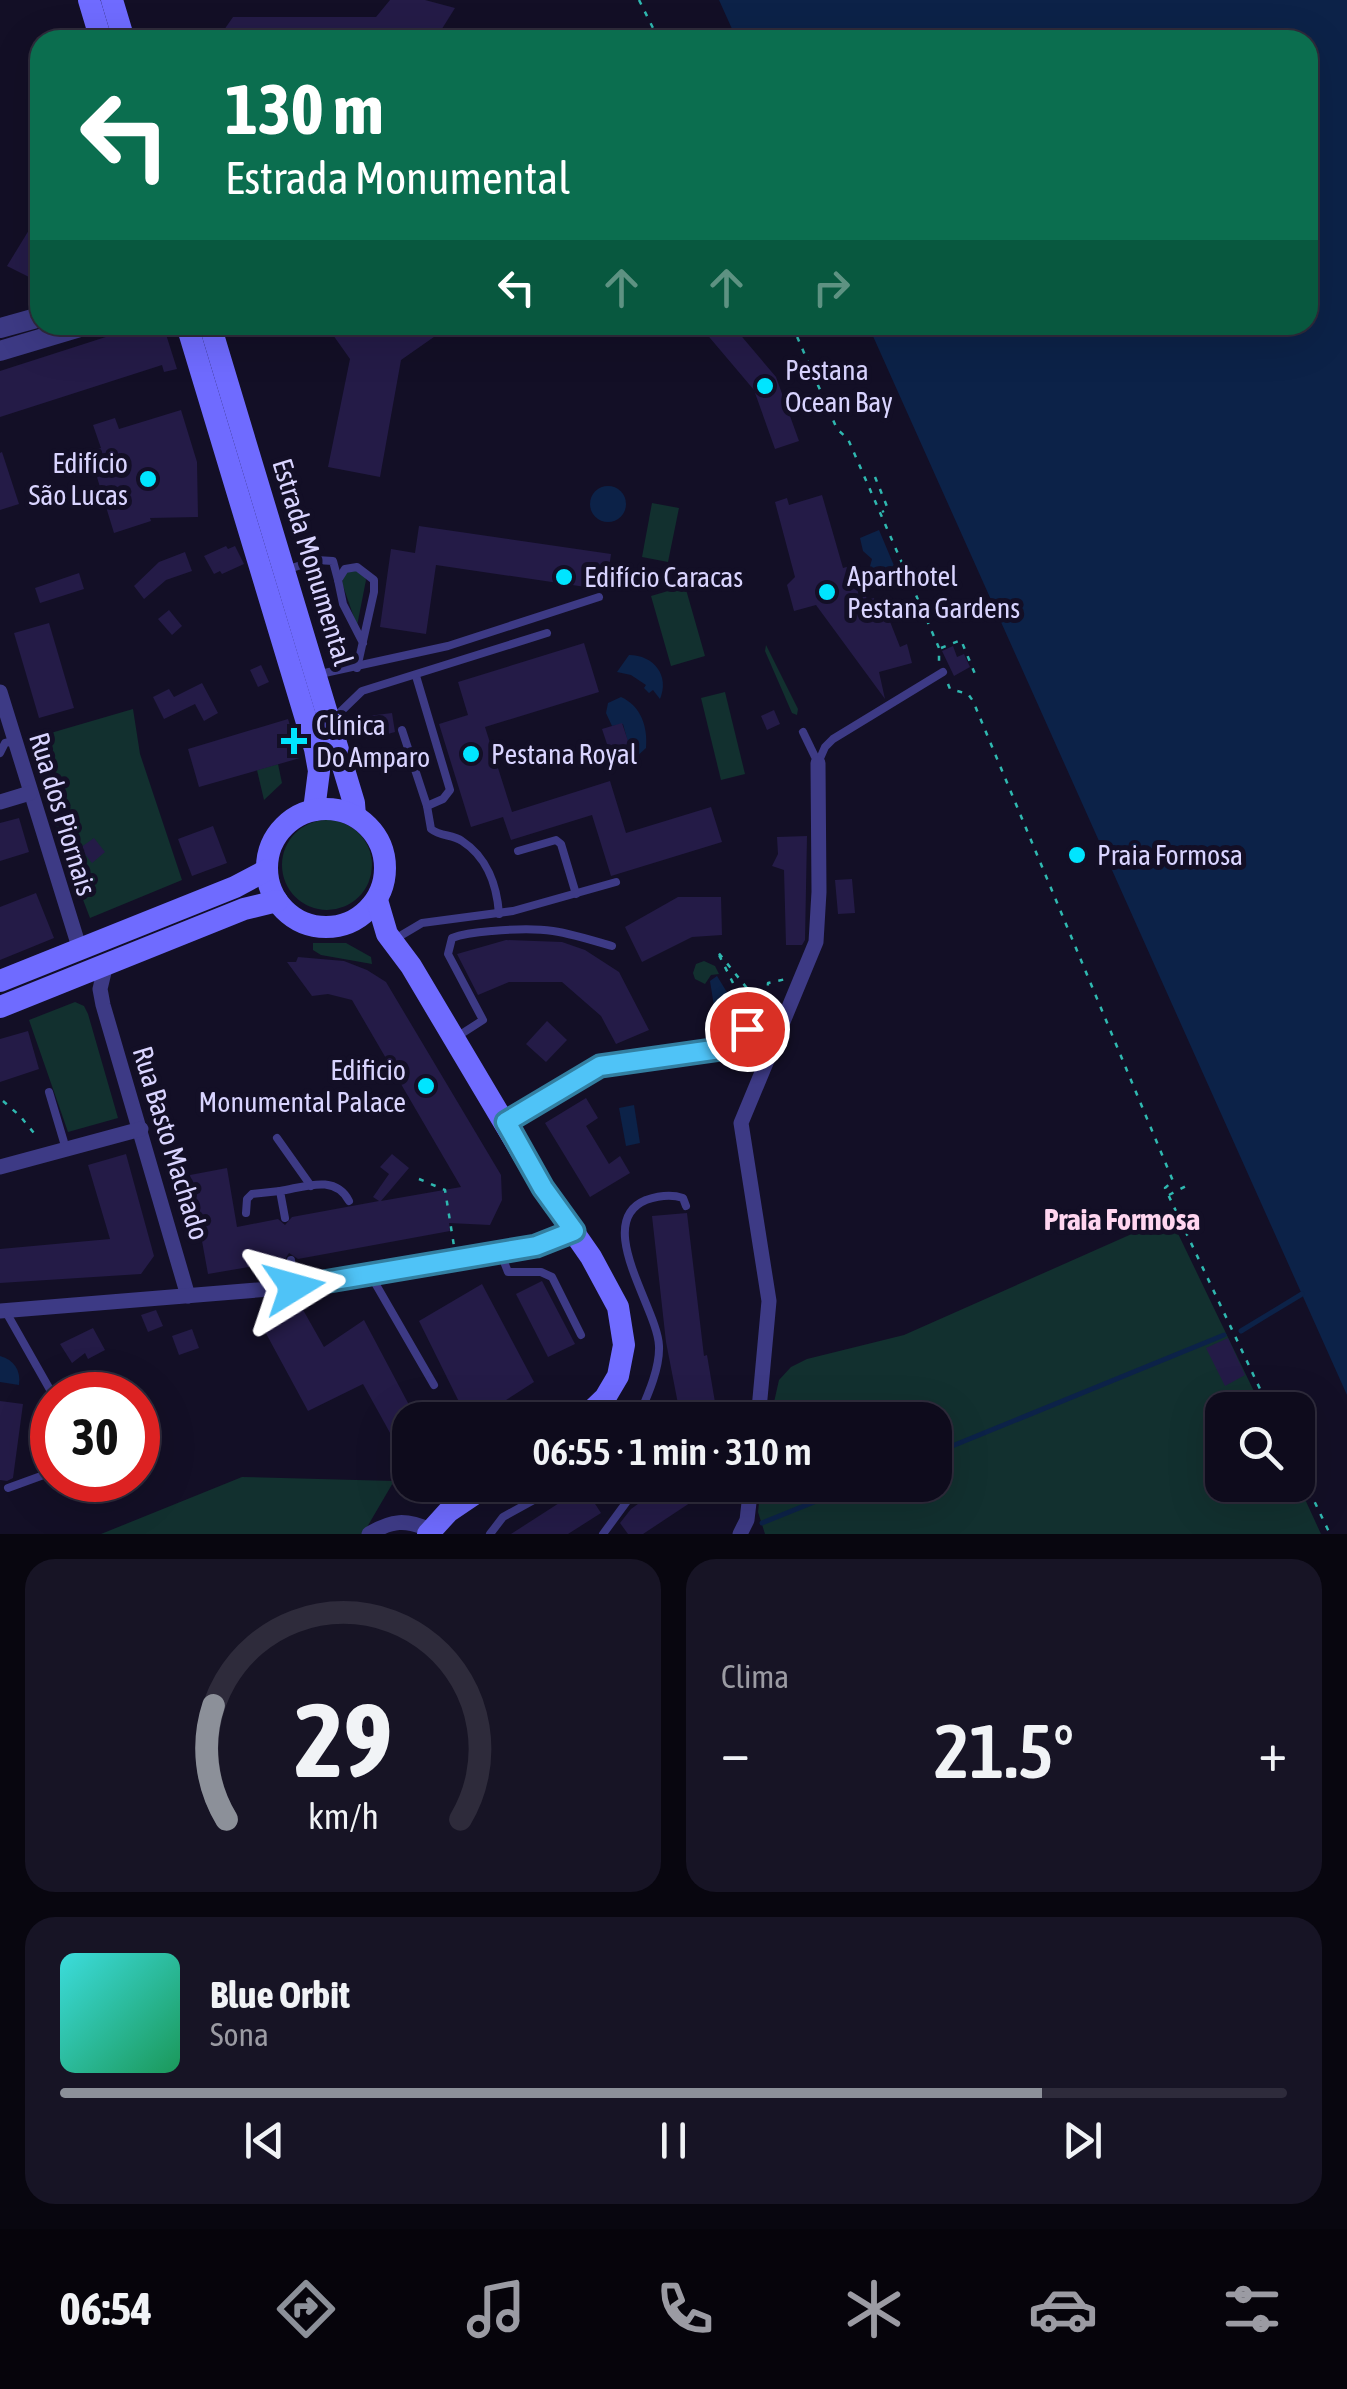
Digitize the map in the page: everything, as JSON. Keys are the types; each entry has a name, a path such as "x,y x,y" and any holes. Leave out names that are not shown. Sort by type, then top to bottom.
{"main road":[{"path":"103,30 107,1"},
{"path":"107,1 120,30"},
{"name":"Estrada Monumental","path":"190,335 315,749 318,770 314,810"},
{"name":"Estrada Monumental","path":"213,335 355,816"},
{"path":"328,809 355,816 368,826 384,854 386,870 376,900 352,921 336,926 319,927 288,914 277,901 267,870 269,852 281,830 314,810 328,809"},
{"path":"0,981 235,887 267,870"},
{"path":"376,900 390,938 456,1038 543,1188 613,1297 621,1317 624,1345 618,1376 599,1402"},
{"path":"0,1007 244,908 277,901"},
{"path":"352,921 390,938"},
{"path":"429,1532 463,1502"}],"street":[{"path":"0,328 30,320"},
{"path":"0,352 55,335"},
{"name":"Rua dos Piornais","path":"0,692 80,950"},
{"path":"760,1402 769,1301 741,1123 816,942 818,763"},
{"path":"0,802 30,793"},
{"name":"Rua Basto Machado","path":"106,964 100,989 103,1005 188,1296"},
{"path":"68,979 103,1005"},
{"path":"506,1122 600,1066"},
{"path":"0,1167 141,1129"},
{"path":"3,1311 294,1287 536,1246 574,1231"},
{"path":"740,1534 749,1502"},
{"path":"369,1534 408,1520 429,1532"}],"lane":[{"path":"284,570 325,559 333,561 342,604 362,643"},
{"path":"338,580 345,569 357,568 374,580 357,668"},
{"path":"316,675 448,646 599,598"},
{"path":"330,724 362,691 547,633"},
{"path":"818,763 824,747 833,739 943,672"},
{"path":"416,676 450,790 444,800 426,806"},
{"path":"402,730 431,830 463,841 487,868 498,892 500,914"},
{"path":"803,732 818,763"},
{"path":"0,753 14,741"},
{"path":"518,851 556,840 561,844 576,894"},
{"path":"390,938 422,923 500,914 616,882"},
{"path":"456,1038 483,1020 448,954 452,938 534,927 554,928 612,946"},
{"path":"600,1066 729,1046 747,1029 736,994"},
{"path":"48,1092 66,1148"},
{"path":"277,1138 311,1186"},
{"path":"246,1213 252,1194 311,1186 336,1186 349,1201"},
{"path":"280,1192 285,1218"},
{"path":"646,1402 660,1347 649,1306 632,1274 624,1223 634,1207 658,1196 676,1195 683,1198 686,1206"},
{"path":"500,1252 508,1272 552,1276 582,1335"},
{"path":"290,1260 294,1287"},
{"path":"370,1276 434,1385"},
{"path":"3,1311 39,1372"},
{"path":"8,1488 30,1480"},
{"path":"490,1534 503,1517 530,1502"},
{"path":"603,1534 627,1502"}],"path":[{"path":"638,0 654,30"},
{"path":"796,335 837,429 848,439 880,512 939,648 938,662 950,688 968,694 973,701 1173,1181 1165,1188 1261,1392"},
{"path":"875,476 888,509 880,512"},
{"path":"939,648 961,640 975,674"},
{"path":"736,994 717,951 768,1014 768,983 791,978"},
{"path":"3,1101 42,1144"},
{"path":"419,1179 445,1190 454,1247"},
{"path":"1162,1202 1186,1186"},
{"path":"1315,1502 1330,1534"}],"green space":[{"path":"652,503 679,508 668,562 642,557"},
{"path":"353,569 364,574 366,580 357,626 342,583 344,573"},
{"path":"685,586 705,656 671,666 651,596"},
{"path":"766,645 798,709 797,715 792,713 765,651"},
{"path":"725,692 745,774 721,780 701,698"},
{"path":"133,709 140,754 182,880 90,918 58,834 37,737"},
{"path":"278,764 282,783 264,800 257,770"},
{"path":"327,820 344,823 359,833 369,848 369,882 359,897 344,907 327,910 310,907 295,897 285,882 282,865 285,848 295,833 310,823"},
{"path":"313,943 346,943 371,957 372,964 321,955 313,950"},
{"path":"704,961 715,966 719,974 711,975 705,984 695,979 693,973 696,964"},
{"path":"75,1002 84,1006 88,1014 118,1118 68,1132 29,1020"},
{"path":"1170,1217 1254,1392 1205,1392 1205,1502 1306,1502 1321,1534 765,1534 759,1502 952,1502 952,1402 774,1402 779,1380 791,1367 807,1359 904,1335"},
{"path":"242,1477 392,1481 363,1534 101,1534"}],"water":[{"path":"719,0 1347,0 1347,1395 872,335 1318,335 1318,30 732,30"},
{"path":"608,486 620,492 626,504 620,516 608,522 596,516 590,504 596,492"},
{"path":"879,530 895,568 874,577 869,570 872,559 863,551 860,538"},
{"path":"629,655 646,659 658,668 663,682 660,699 631,675 617,672"},
{"path":"621,697 634,706 646,732 646,748 635,758 629,758 623,749 629,746 623,724 612,726 606,713 608,703"},
{"path":"717,976 736,1007 736,1027 725,1034 717,1032 710,1023 714,1006 710,981"},
{"path":"634,1105 640,1143 626,1146 619,1108"},
{"path":"0,1356 16,1366 19,1385 0,1382"}],"building":[{"path":"390,0 425,0 455,8 441,30 224,30 233,17 376,17"},
{"path":"30,228 30,278 7,266"},
{"path":"112,335 166,335 177,369 164,372 162,365 0,417 0,371"},
{"path":"333,335 437,335 401,360 380,477 328,467 350,359"},
{"name":"Pestana Ocean Bay","path":"707,335 740,335 776,377 799,441 775,449 754,390"},
{"name":"Edifício São Lucas","path":"181,410 197,462 198,517 150,518 151,521 114,533 89,451 101,448 93,425 115,418 119,429"},
{"path":"0,453 19,504 0,510"},
{"name":"Aparthotel Pestana Gardens","path":"822,495 843,568 850,566 857,583 862,582 867,600 874,598 879,616 887,614 900,647 907,644 912,663 879,672 885,699 816,605 794,611 787,585 795,577 775,502 787,498 789,505"},
{"name":"Edifício Caracas","path":"419,526 611,554 606,590 436,565 426,634 380,627 391,549 415,553"},
{"path":"235,546 244,564 214,574 204,556"},
{"path":"185,552 192,571 166,580 144,599 134,586 159,562"},
{"path":"79,573 84,589 40,603 35,588"},
{"path":"169,610 182,626 172,635 158,619"},
{"path":"49,623 74,708 39,718 14,633"},
{"name":"Pestana Royal","path":"584,643 599,692 485,727 512,812 610,781 626,833 711,807 722,842 611,876 592,815 511,840 503,817 471,827 439,724 468,715 458,682"},
{"path":"953,646 957,657 964,654 970,667 954,676 942,651"},
{"path":"261,665 269,682 258,687 250,670"},
{"path":"202,683 218,713 204,721 195,704 164,719 153,697 169,689 174,697"},
{"path":"774,710 780,724 767,730 761,716"},
{"path":"392,713 395,732 366,740 360,717"},
{"path":"288,719 300,758 199,787 188,749"},
{"path":"622,723 630,747 610,753 602,729"},
{"path":"19,818 29,852 0,861 0,823"},
{"path":"213,826 227,863 192,876 178,839"},
{"path":"807,836 805,940 802,945 786,945 784,870 772,866 778,854 777,837"},
{"path":"94,838 105,852 92,863 80,848"},
{"path":"852,879 855,913 838,914 835,880"},
{"path":"36,893 54,938 0,960 0,907"},
{"path":"678,897 721,897 722,935 692,937 642,962 625,927"},
{"path":"506,940 562,942 585,950 619,972 649,1030 616,1044 601,1016 562,982 509,982 478,995 457,954"},
{"path":"298,957 344,961 386,982 501,1175 502,1200 490,1225 449,1223 450,1231 298,1259 289,1253 284,1261 208,1274 190,1175 227,1168 237,1227 278,1219 285,1225 292,1217 379,1201 373,1197 389,1174 380,1167 392,1154 409,1168 381,1201 461,1187 352,1000 328,994 312,996 287,962 296,962"},
{"path":"547,1021 567,1040 546,1062 526,1044"},
{"path":"28,1031 39,1069 0,1082 0,1039"},
{"path":"586,1098 598,1118 586,1126 609,1164 620,1156 630,1173 590,1197 545,1123"},
{"path":"126,1154 154,1256 141,1274 0,1283 0,1249 110,1239 88,1165"},
{"path":"687,1213 704,1356 707,1355 715,1402 678,1402 666,1342 652,1216"},
{"path":"542,1281 575,1344 548,1357 516,1294"},
{"path":"482,1284 534,1382 503,1402 459,1402 419,1321"},
{"path":"302,1308 324,1347 364,1320 407,1402 392,1402 392,1436 363,1384 308,1411 262,1326"},
{"path":"156,1310 163,1326 148,1332 141,1315"},
{"path":"93,1328 105,1350 88,1359 85,1353 72,1363 60,1344"},
{"path":"192,1329 199,1348 179,1355 172,1336"},
{"path":"1228,1338 1245,1375 1225,1386 1206,1348"},
{"path":"0,1401 23,1404 13,1478 7,1481 0,1480"},
{"path":"561,1502 594,1502 601,1513 568,1534 511,1534"},
{"path":"641,1502 691,1502 643,1534 628,1534 620,1523"}],"waterway":[{"path":"1241,1331 1302,1294"},
{"path":"952,1446 1224,1335"},
{"path":"762,1523 814,1502"}],"place":[{"name":"Pestana Ocean Bay","path":"765,386"},
{"name":"Edifício São Lucas","path":"148,479"},
{"name":"Edifício Caracas","path":"564,577"},
{"name":"Aparthotel Pestana Gardens","path":"827,592"},
{"name":"Clínica Do Amparo","path":"294,741"},
{"name":"Pestana Royal","path":"471,754"},
{"name":"Praia Formosa","path":"1077,855"},
{"name":"Edificio Monumental Palace","path":"426,1086"}],"district":[{"name":"Praia Formosa","path":"1122,1220"}],"route":[{"path":"294,1287 536,1246 574,1231 543,1188 506,1122 600,1066 720,1049 744,1035 747,1029"}]}
